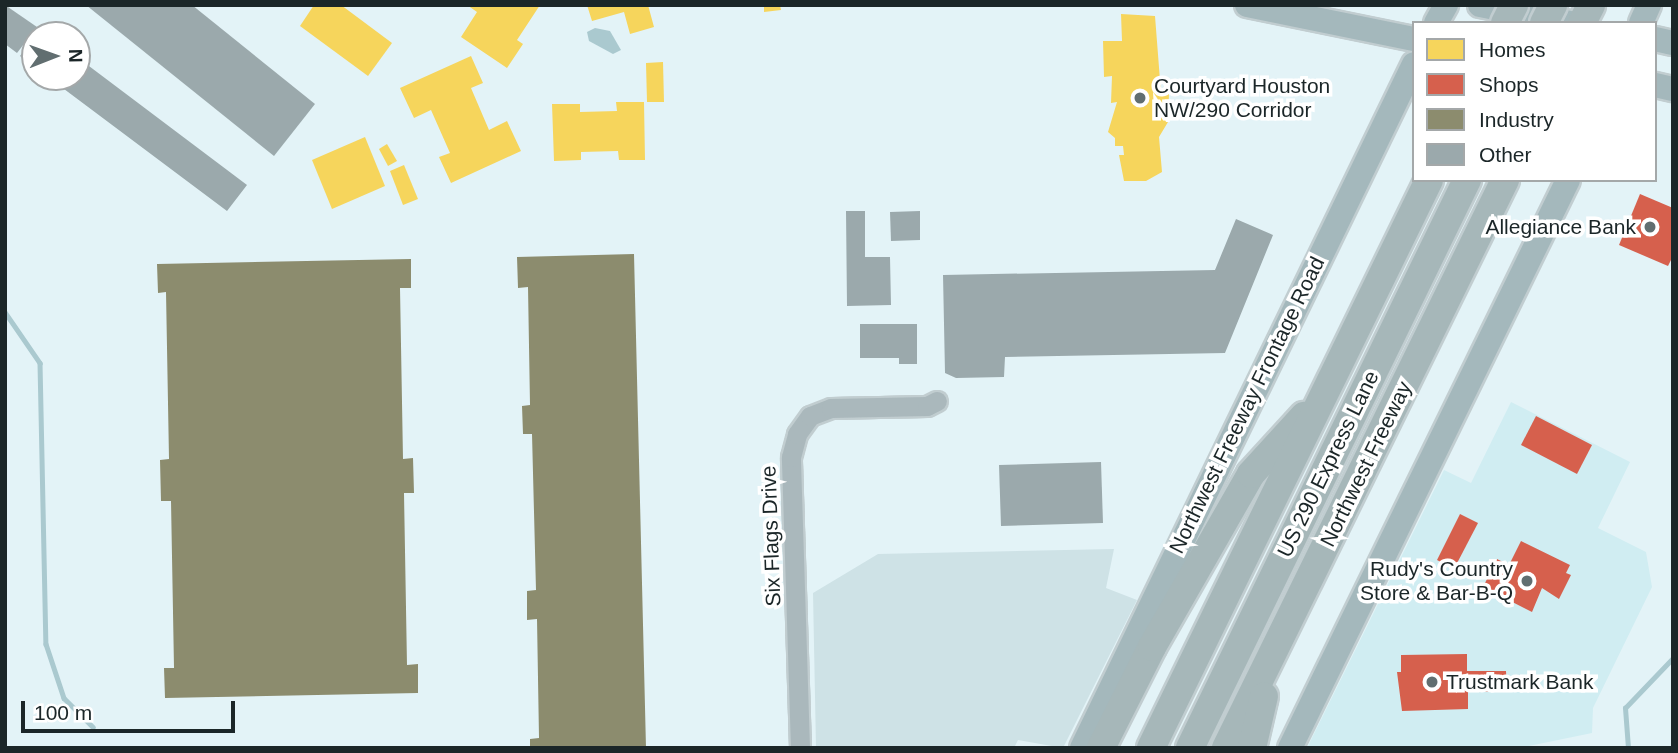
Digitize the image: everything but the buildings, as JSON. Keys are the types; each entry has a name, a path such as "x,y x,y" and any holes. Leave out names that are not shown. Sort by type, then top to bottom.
{"highway":[{"path":"1506,21 1514,5"},
{"path":"1545,21 1552,5"},
{"path":"1583,21 1591,5"},
{"path":"1150,748 1428,182"},
{"name":"US 290 Express Lane","path":"1190,748 1466,182"},
{"name":"Northwest Freeway","path":"1226,748 1504,182"},
{"path":"1101,748 1152,647 1251,474 1325,394"},
{"path":"1252,748 1272,656"}],"main road":[{"path":"1247,5 1412,39"},
{"path":"1437,21 1446,5"},
{"path":"1480,5 1560,21"},
{"path":"1642,21 1649,5"},
{"name":"Northwest Freeway Frontage Road","path":"1082,748 1406,90 1412,70"},
{"path":"1290,748 1567,182"}],"street":[{"name":"Six Flags Drive","path":"800,748 791,457 797,434 810,416 831,408 927,406 937,401"}],"shaded area":[{"path":"595,28 610,31 621,50 613,54 589,41 587,32"},
{"path":"1511,402 1630,462 1598,528 1646,552 1652,587 1593,708 1592,733 1519,748 1307,748 1444,470 1471,483"},
{"path":"1114,549 1106,588 1137,600 1063,748 1018,740 1014,748 816,748 813,593 878,554"}],"waterway":[{"path":"5,312 40,363 46,644 64,698 93,727"},
{"path":"1628,748 1625,708 1673,658"},
{"path":"303,748 408,748"}],"place":[{"name":"Courtyard Houston NW/290 Corridor","path":"1140,98"},
{"name":"Allegiance Bank","path":"1650,227"},
{"name":"Rudy's Country Store & Bar-B-Q","path":"1527,581"},
{"name":"Trustmark Bank","path":"1432,682"}]}
